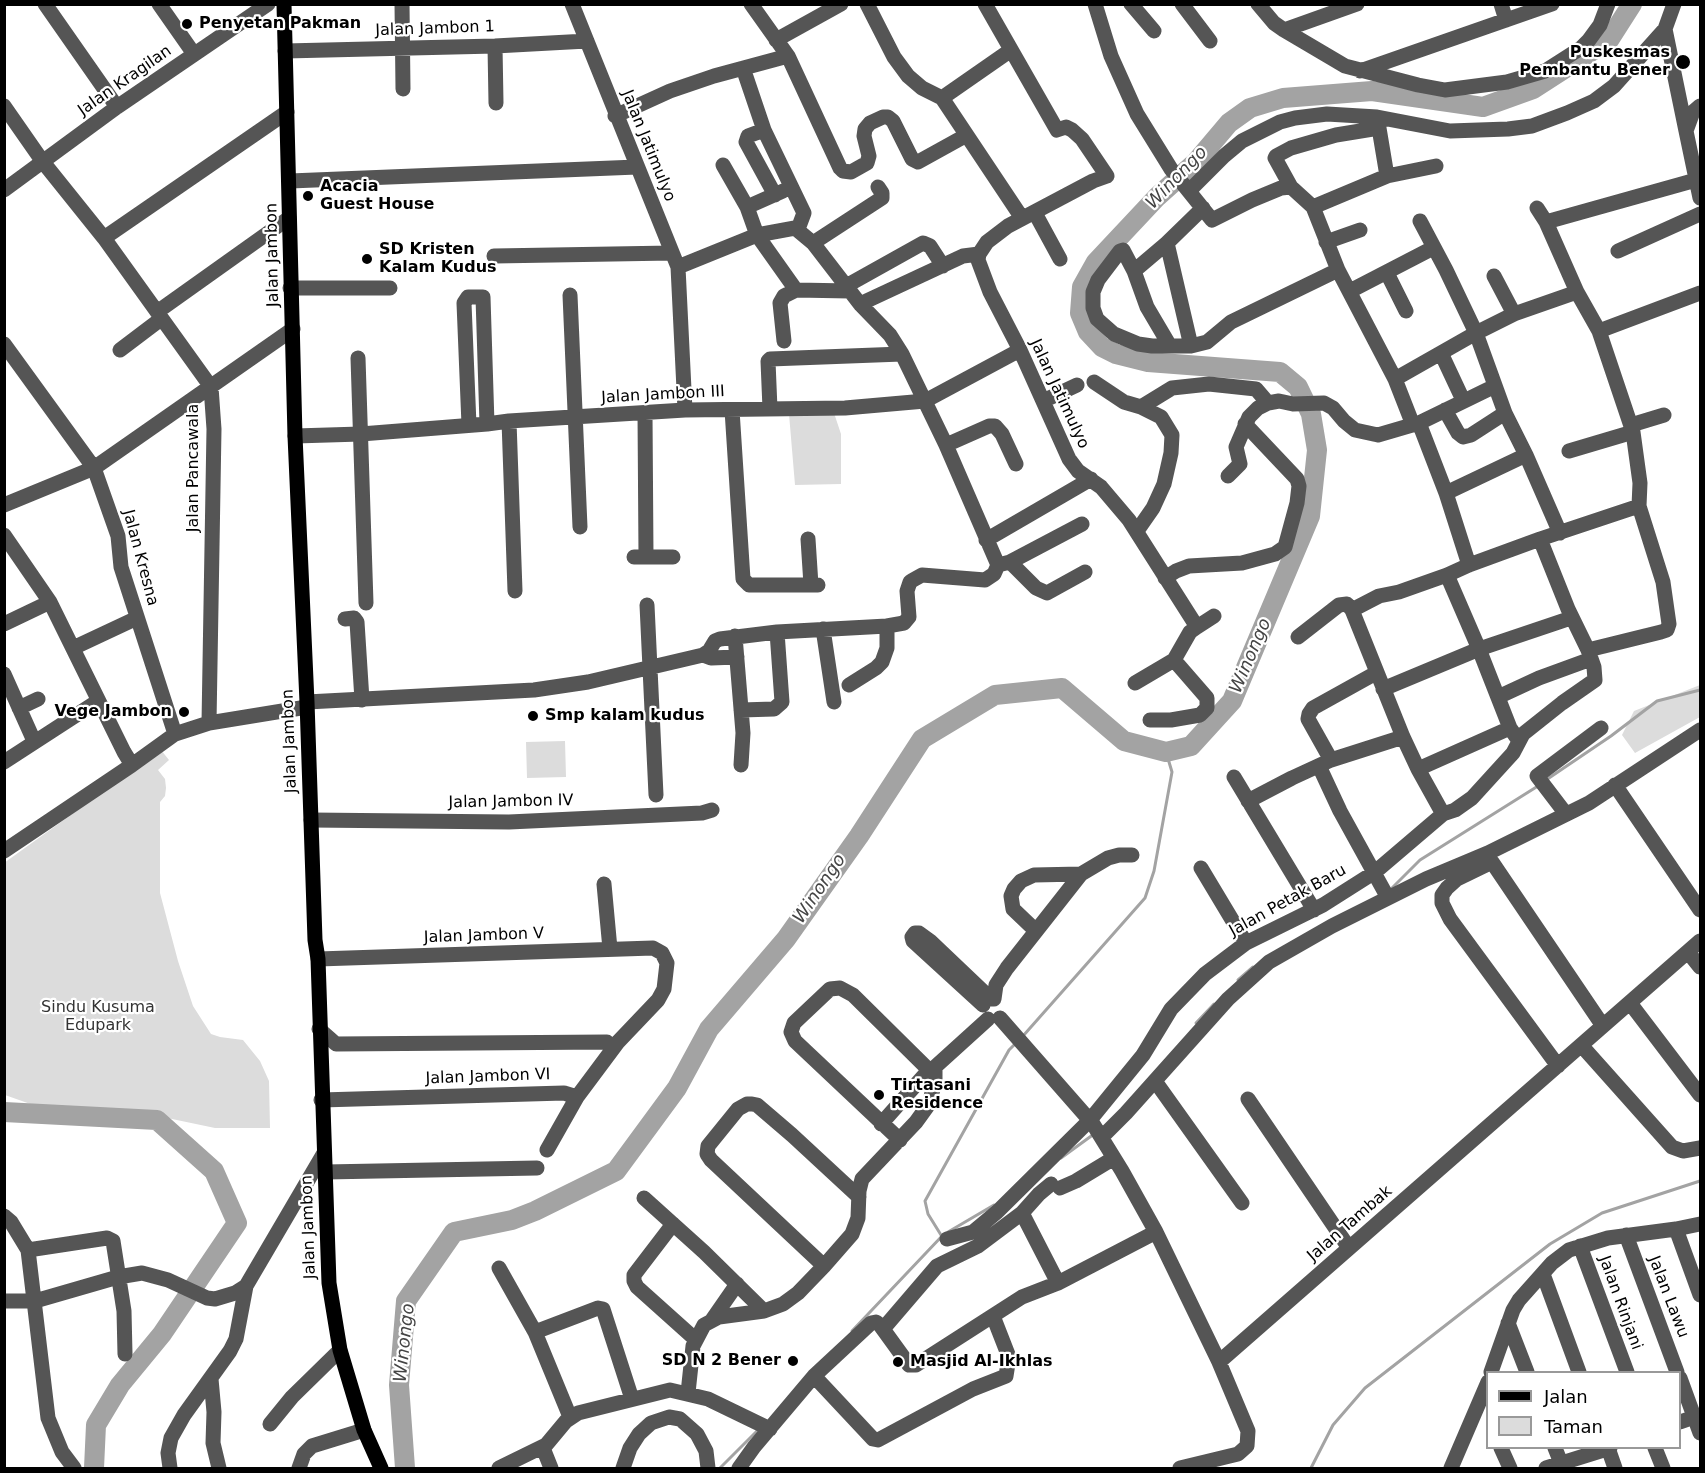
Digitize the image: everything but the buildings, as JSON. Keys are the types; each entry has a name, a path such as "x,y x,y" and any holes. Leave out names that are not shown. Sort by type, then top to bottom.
{"main road":[{"name":"Jalan Jambon","path":"284,4 295,436 315,940 318,959 329,1283 340,1350 364,1430 381,1468"}],"street":[{"path":"45,4 117,107"},
{"path":"159,4 194,54"},
{"name":"Jalan Kragilan","path":"4,190 117,107 268,4"},
{"path":"402,4 403,89"},
{"name":"Jalan Jatimulyo","path":"572,4 615,116 678,267 685,410"},
{"path":"751,4 788,56 840,168 846,172 865,166 869,162 864,136 865,129 870,123 884,117 893,121 912,159 918,162 965,136"},
{"path":"776,40 841,4"},
{"path":"867,4 894,57 908,76 922,88 942,98 965,136 1060,259"},
{"path":"860,304 967,254 979,254 995,234 1093,181 1107,176 1082,139 1066,127 1057,130 985,4"},
{"path":"1095,4 1111,56 1137,114 1171,169 1209,218 1215,220 1252,200 1291,187"},
{"path":"1131,4 1154,31"},
{"path":"1182,4 1210,42"},
{"path":"1258,4 1274,23 1334,60 1360,71 1445,90 1523,78 1545,71 1581,48 1600,26 1608,4"},
{"path":"1284,30 1357,4"},
{"path":"1501,4 1506,20"},
{"path":"1360,71 1552,4"},
{"path":"1188,189 1242,141 1280,122 1295,118 1327,114 1450,131 1532,126 1567,113 1594,100 1614,86 1665,29 1674,4"},
{"path":"1665,29 1701,198"},
{"name":"Jalan Jambon 1","path":"285,51 495,46 587,41"},
{"path":"495,46 496,103"},
{"path":"942,98 1011,50"},
{"path":"615,116 670,91 714,76 788,56"},
{"path":"743,68 764,130 804,213 798,229"},
{"name":"Jalan Pancawala","path":"4,106 43,162 104,238 211,387 214,429 209,723"},
{"path":"1686,131 1693,112 1701,106"},
{"path":"104,238 287,112"},
{"path":"1378,122 1387,176"},
{"path":"1378,122 1291,148 1275,158 1291,187 1314,207 1338,270 1416,424 1446,494 1469,565"},
{"path":"764,130 748,136 746,142 775,195"},
{"path":"723,165 747,207 758,235 796,290"},
{"path":"1314,207 1387,176 1437,166"},
{"path":"290,181 637,167"},
{"path":"1546,222 1696,180"},
{"path":"813,243 882,198 878,187"},
{"path":"747,207 791,188"},
{"path":"1134,271 1203,208"},
{"path":"1498,697 1589,654 1667,630 1669,624 1663,582 1639,506 1640,483 1631,429 1599,331 1577,292 1546,222 1537,208"},
{"path":"1618,251 1701,214"},
{"path":"120,350 159,316 289,218"},
{"path":"1420,221 1476,333 1505,413 1560,533"},
{"path":"678,267 758,235 792,228 798,229 813,243 860,304 890,335 903,354 946,445 986,540 1004,564 1036,588 1047,593 1085,572"},
{"path":"1326,242 1360,230"},
{"path":"784,341 780,303 784,296 796,290 848,288 923,243 930,246 943,266"},
{"path":"1167,243 1191,346"},
{"path":"1350,291 1433,248"},
{"path":"1170,346 1147,307 1125,252 1120,251 1098,280 1093,292 1093,308 1097,319 1114,334 1145,345 1170,346 1191,346 1207,342 1231,322 1338,270"},
{"path":"494,256 672,253"},
{"name":"Jalan Jatimulyo","path":"979,254 981,271 990,292 1020,350 1069,459 1078,471 1091,479 1112,500 1137,531 1197,627"},
{"path":"1387,273 1406,311"},
{"path":"1494,276 1514,314"},
{"path":"290,288 390,288"},
{"path":"1395,379 1514,314 1577,292"},
{"path":"1599,331 1701,293"},
{"path":"570,295 580,527"},
{"path":"469,425 465,303 468,297 483,297 487,424"},
{"path":"4,505 94,468 293,329"},
{"name":"Jalan Kresna","path":"4,344 94,468 118,536 121,567 175,734"},
{"name":"Jalan Jambon III","path":"295,436 361,435 509,421 685,410 845,408 925,401 1020,350"},
{"path":"1441,353 1463,400"},
{"path":"770,409 768,361 770,359 903,354"},
{"path":"358,358 366,603"},
{"path":"1094,382 1124,402 1161,417 1172,435 1171,453 1164,484 1154,508 1137,531"},
{"path":"1141,407 1172,388 1209,384 1256,389 1268,403"},
{"path":"1043,401 1077,385"},
{"path":"1228,476 1240,464 1236,447 1245,424 1258,408 1268,403 1279,401 1293,404 1324,404 1335,410 1349,426 1363,433 1378,435 1416,424 1495,386"},
{"path":"732,410 742,576 749,585 814,585 808,538"},
{"path":"1445,410 1458,433 1463,437 1471,435 1505,413"},
{"path":"645,413 640,557 673,557"},
{"path":"1569,451 1664,415"},
{"path":"509,421 515,591"},
{"path":"1165,578 1189,566 1242,563 1281,552 1285,547 1297,503 1299,486 1297,479 1245,424"},
{"path":"946,445 989,426 995,426 1002,434 1016,464"},
{"path":"1446,494 1526,455"},
{"path":"986,540 1091,479"},
{"path":"1352,610 1378,597 1399,592 1540,539 1639,506"},
{"path":"4,851 175,734 209,723 307,704 534,690 588,682 703,655 709,651 715,640 735,636 904,623 909,617 907,591 910,582 917,576 985,580 1004,564 1082,524"},
{"path":"4,535 50,602 132,765"},
{"path":"1418,769 1514,734 1523,734 1595,680 1594,667 1589,654 1571,618 1540,539"},
{"path":"1447,575 1514,734"},
{"path":"4,624 50,602"},
{"path":"646,604 656,795"},
{"path":"1298,637 1339,605 1345,604 1352,610 1403,737 1443,814"},
{"path":"1135,683 1174,660 1190,632 1214,616"},
{"path":"73,648 137,618"},
{"path":"345,618 354,618 357,622 362,700"},
{"path":"1383,689 1479,649 1571,618"},
{"path":"849,685 882,662 887,648 887,626"},
{"path":"823,629 834,702"},
{"path":"741,711 774,709 782,702 777,632"},
{"path":"735,636 743,733 741,765"},
{"path":"703,655 711,658 737,657"},
{"path":"1150,720 1171,720 1200,715 1207,708 1207,698 1174,660"},
{"path":"1376,673 1313,708 1308,719 1348,825 1388,898"},
{"path":"4,674 34,741"},
{"path":"20,708 38,699"},
{"path":"4,762 98,701"},
{"path":"1566,814 1537,776 1601,728"},
{"path":"947,1239 973,1232 1155,1081 1221,1006 1269,962 1426,879 1488,853 1589,803 1701,730"},
{"name":"Jalan Petak Baru","path":"1096,1128 1171,1009 1204,974 1246,943 1314,910 1375,872 1443,814 1455,810 1472,798 1506,762 1514,734"},
{"path":"1248,801 1325,763 1403,737"},
{"path":"1234,777 1314,910"},
{"path":"1615,785 1701,910"},
{"name":"Jalan Jambon IV","path":"311,820 509,822 702,813 712,810"},
{"path":"881,1125 991,1008 996,985 1035,930 1081,874 1108,858 1132,855"},
{"path":"1557,1066 1450,919 1442,903 1443,895 1457,879 1492,862 1603,1026"},
{"path":"1201,868 1246,943"},
{"path":"1035,930 1013,909 1011,902 1014,889 1021,881 1034,875 1081,874"},
{"path":"604,884 610,949"},
{"name":"Jalan Tambak","path":"1219,1362 1701,941"},
{"path":"927,946 991,1008 1096,1128 1156,1232 1219,1362 1248,1431 1247,1446 1238,1454 1180,1468"},
{"name":"Jalan Jambon V","path":"318,959 652,948 662,953 667,963 662,994 618,1042 586,1088 577,1097"},
{"path":"1688,952 1701,967"},
{"path":"900,1140 881,1125 795,1041 791,1032 794,1023 830,989 840,988 853,995 933,1071"},
{"path":"1630,1003 1701,1095"},
{"path":"319,1029 336,1044 607,1042"},
{"path":"1581,1045 1672,1147 1683,1151 1701,1148"},
{"path":"680,1419 691,1352 695,1339 704,1325 727,1315 775,1308 790,1299 824,1266 855,1228 862,1179 900,1140 929,1104 933,1071"},
{"path":"1155,1081 1242,1203"},
{"name":"Jalan Jambon VI","path":"321,1100 564,1093 577,1097"},
{"path":"547,1150 577,1097"},
{"path":"1248,1099 1349,1248"},
{"path":"824,1266 711,1160 707,1154 708,1146 738,1109 747,1104 757,1105 859,1197"},
{"path":"170,1468 168,1453 171,1438 184,1415 230,1351 236,1339 246,1286 324,1153"},
{"path":"883,1329 937,1266 978,1246 1022,1213 1039,1194 1056,1186 1076,1181 1114,1158"},
{"path":"325,1172 537,1168"},
{"path":"644,1198 764,1311"},
{"path":"1022,1213 1058,1283"},
{"path":"4,1216 11,1222 28,1250 48,1418 62,1452 74,1468"},
{"path":"673,1224 634,1275 634,1281 695,1339"},
{"path":"1491,1371 1508,1323 1519,1300 1552,1263 1569,1250 1626,1235 1701,1224"},
{"path":"1676,1229 1701,1295"},
{"path":"739,1468 764,1426 868,1325 876,1322 906,1363 913,1366 1022,1297 1058,1283 1156,1232"},
{"name":"Jalan Lawu","path":"1626,1235 1677,1371"},
{"path":"28,1250 111,1238 114,1244 124,1311 125,1354"},
{"name":"Jalan Rinjani","path":"1580,1246 1627,1371"},
{"path":"500,1268 536,1332 570,1417"},
{"path":"4,1301 35,1301 118,1277 142,1274 151,1274 207,1298 215,1299 246,1286"},
{"path":"1543,1274 1579,1371"},
{"path":"711,1320 737,1284"},
{"path":"536,1332 603,1308 632,1399"},
{"path":"814,1376 873,1440 878,1440 973,1389 1006,1376 1008,1357 993,1316"},
{"path":"1508,1323 1527,1371"},
{"path":"270,1424 292,1397 340,1350"},
{"path":"211,1379 214,1412 213,1443 219,1468"},
{"path":"1681,1382 1691,1418 1701,1433"},
{"path":"499,1468 543,1448 550,1443 570,1417 578,1413 670,1390 708,1400 764,1426"},
{"path":"658,1392 660,1419"},
{"path":"1457,1464 1485,1405"},
{"path":"623,1468 634,1440 645,1428 660,1419 669,1418 680,1419 693,1428 702,1440 708,1468"},
{"path":"299,1468 304,1454 312,1446 364,1430"},
{"path":"543,1448 551,1468"},
{"path":"1502,1449 1510,1468"},
{"path":"1555,1449 1562,1466"},
{"path":"1546,1468 1562,1466 1605,1449"},
{"path":"1608,1449 1615,1468"},
{"path":"1655,1449 1663,1468"}],"green space":[{"path":"834,413 841,434 841,484 795,485 789,414"},
{"path":"1700,685 1700,717 1635,753 1622,735 1634,711"},
{"path":"565,741 566,777 527,778 526,742"},
{"name":"Sindu Kusuma Edupark","path":"161,750 169,760 158,770 165,779 166,788 165,796 160,802 160,893 178,961 193,1006 211,1034 243,1040 260,1061 269,1081 270,1128 215,1128 153,1115 36,1106 5,1095 4,863"}],"waterway":[{"name":"Winongo","path":"405,1468 399,1385 406,1301 454,1232 512,1220 616,1171 677,1088 709,1029 786,939 859,836 922,739 995,695 1062,688 1124,741 1166,752 1191,746 1232,701 1310,516 1317,450 1311,414 1298,387 1280,372 1148,362 1116,354 1102,347 1088,332 1080,313 1082,287 1096,262 1157,197 1196,162 1229,123 1250,108 1283,98 1372,91 1483,107 1533,89 1609,40 1632,4"},
{"path":"1546,780 1611,736 1657,701 1700,690"},
{"path":"1023,1036 1145,898 1154,871 1172,772 1166,752"},
{"path":"1390,890 1420,860 1538,786"},
{"path":"1238,980 1253,967"},
{"path":"1196,1023 1214,1004"},
{"path":"941,1235 928,1214 925,1201 1009,1050 1016,1043"},
{"path":"4,1112 157,1120 214,1171 237,1223 162,1334 120,1385 96,1425 94,1468"},
{"path":"1061,1158 1094,1134"},
{"path":"1311,1468 1333,1425 1365,1388 1550,1244 1602,1213 1700,1181"},
{"path":"948,1232 994,1205"},
{"path":"852,1331 943,1235"},
{"path":"720,1468 759,1429"}],"place":[{"name":"Penyetan Pakman","path":"187,24"},
{"name":"Puskesmas Pembantu Bener","path":"1683,62"},
{"name":"Acacia Guest House","path":"308,196"},
{"name":"SD Kristen Kalam Kudus","path":"367,259"},
{"name":"Vege Jambon","path":"184,712"},
{"name":"Smp kalam kudus","path":"533,716"},
{"name":"Tirtasani Residence","path":"879,1095"},
{"name":"SD N 2 Bener","path":"793,1361"},
{"name":"Masjid Al-Ikhlas","path":"898,1362"}]}
